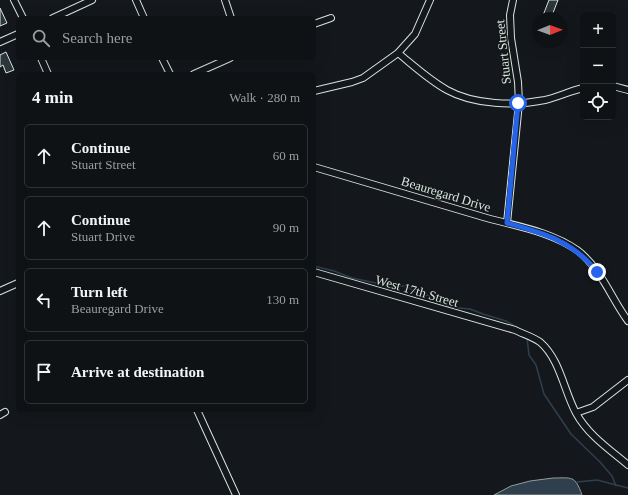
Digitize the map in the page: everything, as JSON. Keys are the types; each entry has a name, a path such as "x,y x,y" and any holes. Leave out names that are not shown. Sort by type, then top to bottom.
{"street":[{"path":"14,0 21,16"},
{"path":"57,16 92,0"},
{"path":"136,0 143,16"},
{"path":"225,0 230,16"},
{"path":"316,91 352,82 362,78 398,53 415,34 430,0"},
{"name":"Stuart Street","path":"507,223 515,151 518,103 518,82 511,38 510,15 513,0"},
{"path":"316,23 331,18"},
{"path":"0,42 16,35"},
{"path":"398,53 432,81 448,91 469,98 490,102 518,103 546,100 580,89"},
{"path":"42,60 47,72"},
{"path":"163,60 169,72"},
{"path":"198,72 226,60"},
{"path":"616,87 628,90"},
{"name":"Beauregard Drive","path":"316,168 547,234 576,250 588,261 597,272 628,321"},
{"name":"West 17th Street","path":"316,273 515,330 539,341 550,352 576,413 600,443 628,465"},
{"path":"0,291 16,284"},
{"path":"576,413 593,407 628,380"},
{"path":"198,412 236,495"}],"water":[{"path":"553,478 572,479 577,484 582,495 494,495 511,486 530,481"}],"building":[{"path":"549,0 558,0 553,12 544,12"},
{"path":"0,8 7,23 0,26"},
{"path":"6,52 14,70 6,73 3,65 0,67 0,55"}],"waterway":[{"path":"316,266 352,278 390,286 407,286 418,294 431,296 449,307 470,309 506,321 522,330"},
{"path":"527,338 529,355 536,365 544,394 571,434 600,462 612,476 616,486"},
{"path":"577,482 597,480 628,488"}],"route":[{"path":"518,103 515,151 511,175 507,223 547,234 576,250 597,272"}]}
